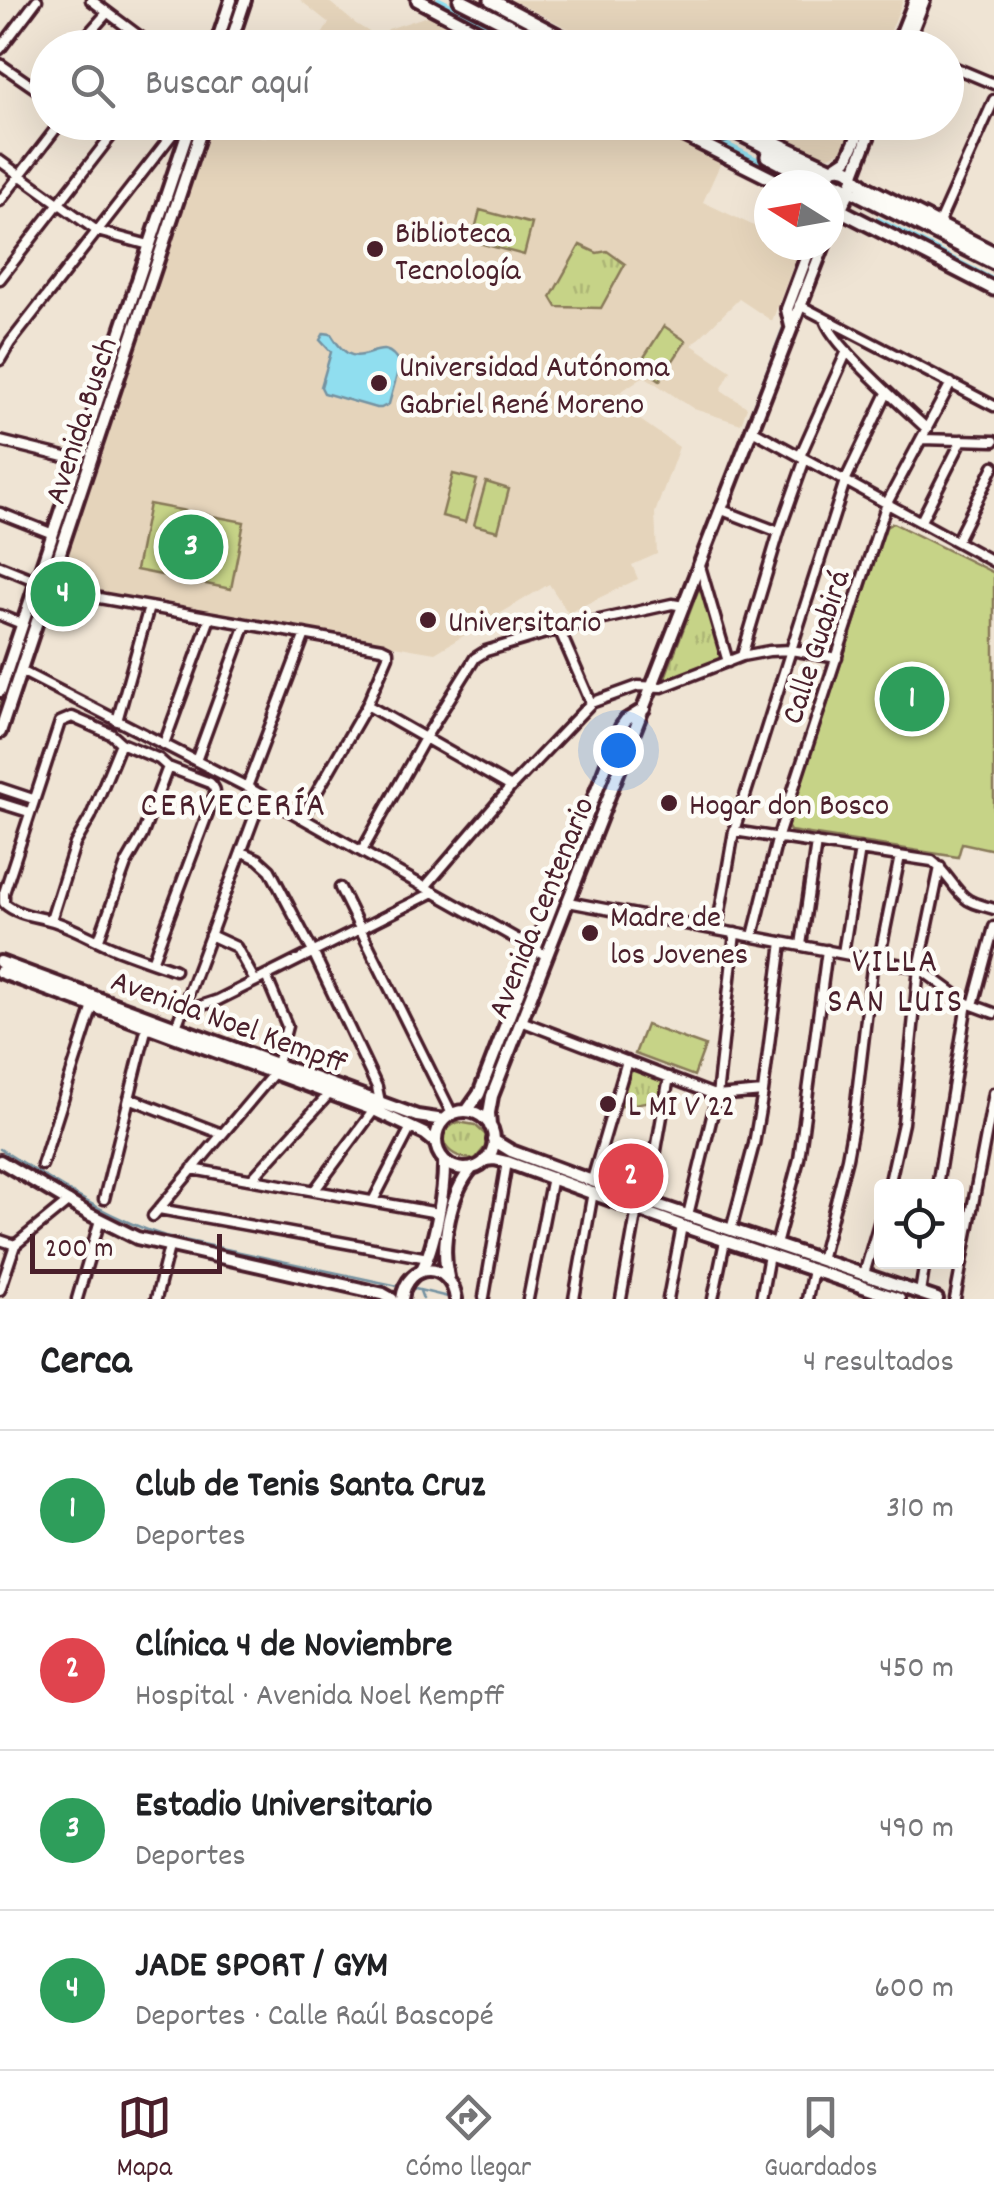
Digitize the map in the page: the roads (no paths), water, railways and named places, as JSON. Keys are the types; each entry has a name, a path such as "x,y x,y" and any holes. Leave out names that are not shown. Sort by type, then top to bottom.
{"main road":[{"path":"222,30 231,0"},
{"path":"235,30 245,0"},
{"path":"418,0 475,30"},
{"path":"460,0 519,30"},
{"path":"474,0 531,30"},
{"path":"492,0 547,30"},
{"path":"907,30 915,0"},
{"path":"910,30 924,0"},
{"path":"513,13 534,30"},
{"name":"Avenida Busch","path":"0,732 79,500 175,191 185,140"},
{"name":"Avenida Busch","path":"0,691 4,667 37,581 150,245 196,140"},
{"path":"694,140 754,170"},
{"path":"743,140 813,170"},
{"path":"754,140 815,170"},
{"path":"765,140 817,170"},
{"path":"836,170 861,140"},
{"path":"844,198 852,185 863,140"},
{"path":"842,170 846,168 852,185 994,270"},
{"path":"844,182 867,188 994,253"},
{"path":"852,185 994,262"},
{"path":"844,214 994,290"},
{"name":"Avenida Centenario","path":"789,321 788,304 806,260"},
{"name":"Avenida Centenario","path":"490,1126 492,1096 644,708 648,686 678,605 700,565 789,321 818,260"},
{"path":"65,496 79,500"},
{"name":"Avenida Centenario","path":"467,1112 479,1094 622,726 644,708"},
{"name":"Avenida Noel Kempff","path":"0,962 174,1026 330,1094 416,1116 448,1117"},
{"name":"Avenida Noel Kempff","path":"0,972 214,1051 320,1080 377,1106 436,1143"},
{"path":"106,1011 124,1014 131,1010"},
{"path":"147,1026 154,1020 174,1026"},
{"path":"422,1271 443,1184 444,1160 436,1143 439,1127 448,1117 467,1112 490,1126 494,1140 485,1160"},
{"path":"494,1140 593,1186 685,1220"},
{"path":"456,1299 444,1249 456,1193 472,1168 494,1159 593,1186 623,1204 647,1205 774,1253 864,1274 928,1296"},
{"path":"444,1160 457,1168 472,1168"},
{"path":"0,1161 100,1220 137,1238 170,1247 387,1297 403,1294 409,1279 422,1271 448,1277"},
{"path":"817,1265 853,1284 899,1299"}],"street":[{"path":"0,49 37,0"},
{"path":"91,0 129,30"},
{"path":"92,30 107,13"},
{"path":"0,64 30,85"},
{"path":"964,72 994,84"},
{"path":"938,224 994,100"},
{"path":"0,201 47,140"},
{"path":"0,280 108,140"},
{"path":"0,360 168,140"},
{"path":"0,161 98,232 150,245"},
{"path":"799,305 994,406"},
{"path":"825,319 828,329 848,351 927,429"},
{"path":"742,656 803,458 848,351"},
{"name":"Calle Guabirá","path":"753,936 778,836 887,503 952,383"},
{"path":"717,929 734,831 791,650 845,481 888,393"},
{"path":"752,430 994,562"},
{"path":"922,439 994,441"},
{"path":"921,521 962,440"},
{"path":"0,441 77,460"},
{"path":"957,540 994,466"},
{"path":"722,510 780,532"},
{"path":"0,513 53,534"},
{"path":"700,565 728,662"},
{"path":"0,566 37,581"},
{"path":"48,590 388,652 366,705 302,818"},
{"path":"362,852 475,658 559,629 678,605"},
{"path":"117,721 149,607"},
{"path":"0,616 22,624"},
{"path":"164,744 210,618"},
{"path":"196,761 246,624"},
{"path":"559,629 591,703"},
{"path":"247,787 304,634"},
{"path":"182,1012 218,1000 430,890 511,787 591,703 648,686 662,687 742,656 769,651 791,650 836,658"},
{"path":"21,671 247,787 547,956"},
{"path":"366,705 511,787"},
{"path":"152,962 216,792 210,783 168,767 111,734 72,717 64,718 29,812 4,902 11,908 51,920 114,948 152,962 175,970"},
{"path":"51,920 75,844 121,743"},
{"path":"98,939 168,767"},
{"path":"0,788 34,798"},
{"path":"174,1026 262,796"},
{"path":"0,803 29,812"},
{"path":"734,831 932,861 970,902 994,909"},
{"path":"801,945 816,843"},
{"path":"843,953 860,850"},
{"path":"243,852 270,870 314,952 377,1087 377,1106 314,1190"},
{"path":"808,1299 847,1158 876,960 900,856"},
{"path":"891,1179 903,1123 918,968 940,866"},
{"path":"340,888 448,1117"},
{"path":"568,902 918,968 970,1004 994,1013"},
{"path":"938,1179 970,1004 994,927"},
{"path":"668,1299 717,1096 735,932"},
{"path":"210,935 236,947 256,981"},
{"path":"713,1299 726,1233 754,1144 782,942"},
{"path":"761,1299 799,1159 826,950"},
{"path":"266,976 287,1026 275,1068 156,1212 428,1258"},
{"path":"42,1164 93,1006"},
{"path":"521,1021 717,1096 763,1092"},
{"path":"104,1199 147,1026"},
{"path":"574,1299 593,1186 627,1062"},
{"path":"622,1299 647,1205 668,1077"},
{"path":"955,1299 994,1093"},
{"path":"251,1180 330,1094"},
{"path":"129,1098 222,1134"},
{"path":"372,1201 412,1127"},
{"path":"484,1297 508,1162"},
{"path":"192,1169 438,1212"},
{"path":"528,1299 552,1177"},
{"path":"0,1290 15,1245 69,1201"},
{"path":"77,1299 100,1220"},
{"path":"0,1240 15,1245"},
{"path":"864,1274 874,1240"},
{"path":"156,1299 170,1247"},
{"path":"926,1269 928,1296"},
{"path":"853,1284 853,1299"}],"water":[{"path":"324,333 331,334 351,355 384,350 392,354 400,364 389,404 376,408 324,393 321,387 331,352 320,340"}],"waterway":[{"path":"439,0 497,30"},
{"path":"716,140 777,170"},
{"path":"878,220 994,281"},
{"path":"678,602 786,320"},
{"path":"635,709 675,609"},
{"path":"551,927 630,723"},
{"path":"0,1149 101,1209 165,1236 398,1286"},
{"path":"411,1288 452,1298"},
{"path":"420,1291 423,1299"}],"place":[{"name":"Biblioteca Tecnología","path":"375,249"},
{"name":"Universidad Autónoma Gabriel René Moreno","path":"379,383"},
{"name":"Estadio Universitario","path":"191,547"},
{"name":"JADE SPORT / GYM","path":"63,594"},
{"name":"Universitario","path":"428,620"},
{"name":"Club de Tenis Santa Cruz","path":"912,699"},
{"name":"Hogar don Bosco","path":"669,803"},
{"name":"Madre de los Jovenes","path":"590,933"},
{"name":"L MI V 22","path":"608,1104"},
{"name":"Clínica 4 de Noviembre","path":"631,1176"}],"district":[{"name":"CERVECERÍA","path":"234,803"},
{"name":"VILLA SAN LUIS","path":"896,979"}]}
